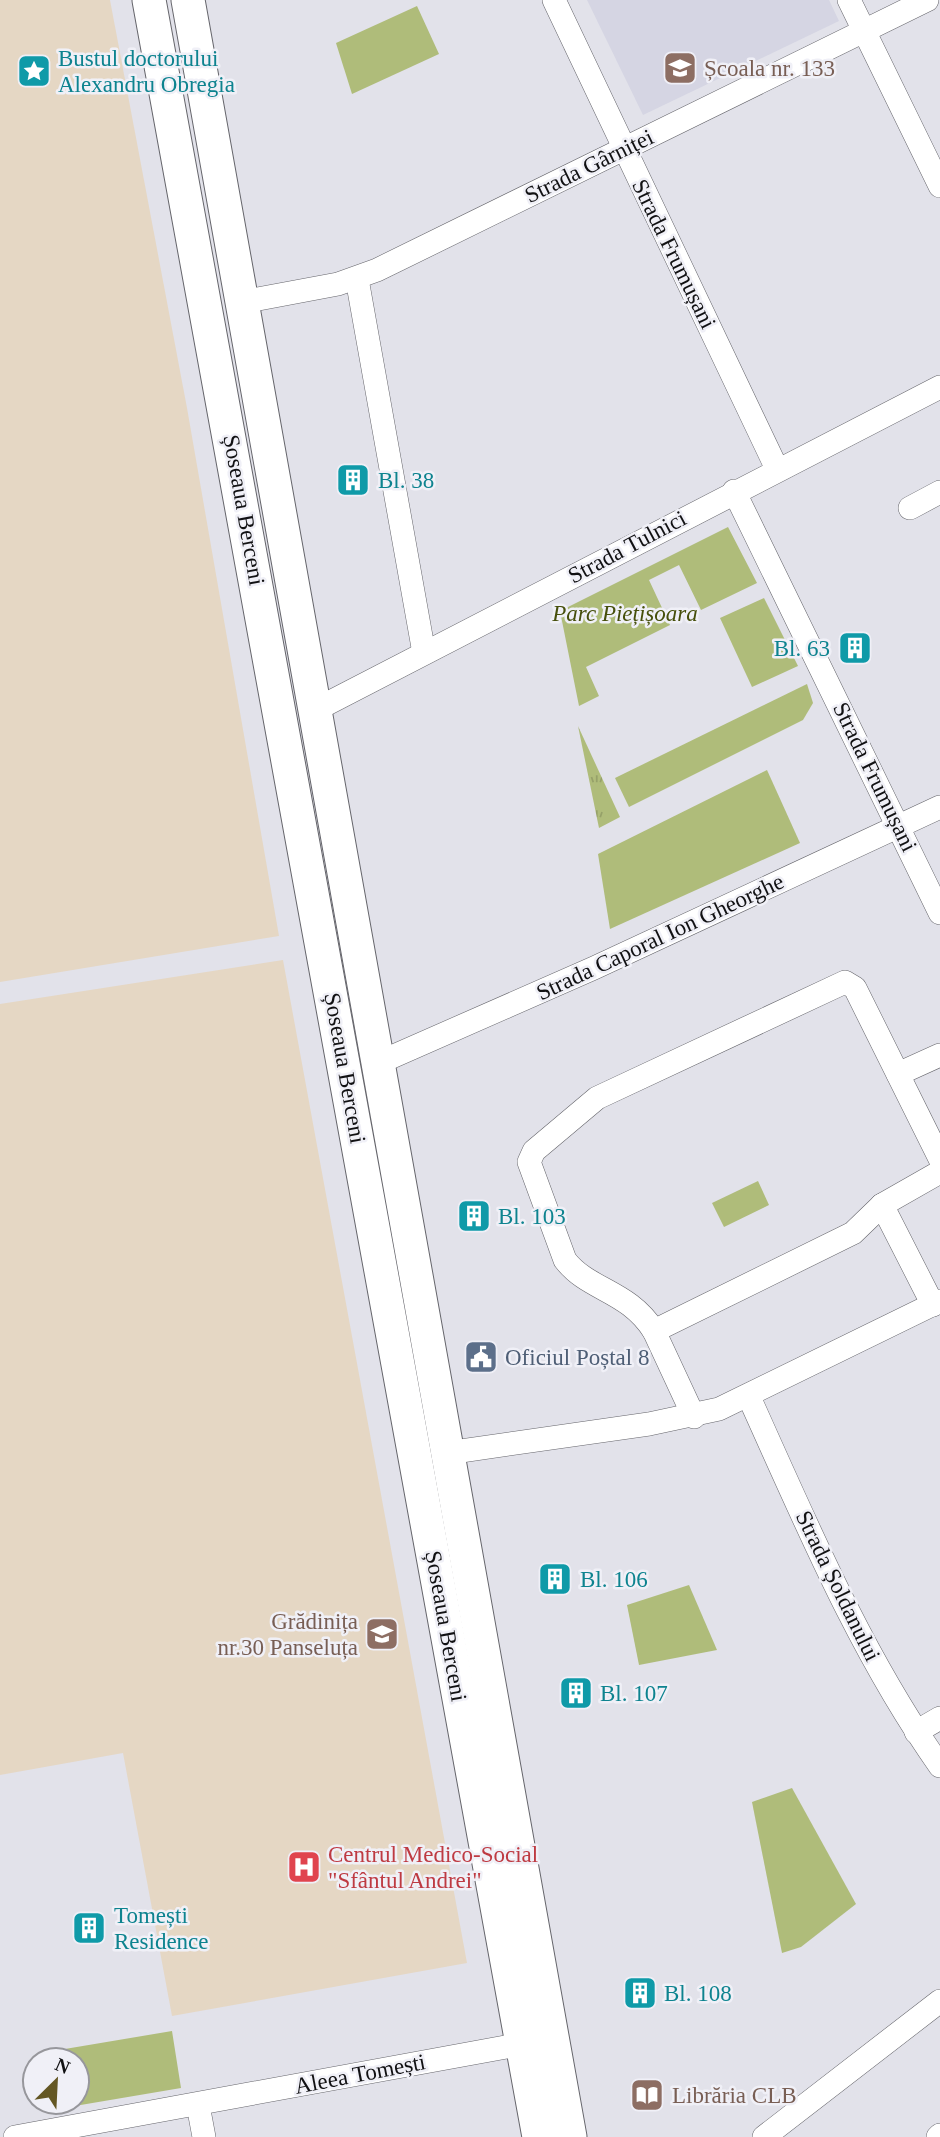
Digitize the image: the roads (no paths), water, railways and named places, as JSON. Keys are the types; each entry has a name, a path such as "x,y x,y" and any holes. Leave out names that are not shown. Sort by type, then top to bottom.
{"main road":[{"name":"Șoseaua Berceni","path":"149,0 228,418 393,1240 539,2137"},
{"name":"Șoseaua Berceni","path":"188,0 378,1063 393,1240 447,1453 570,2137"},
{"path":"158,47 195,40"},
{"path":"228,418 261,412"}],"street":[{"name":"Strada Frumușani","path":"554,0 776,469"},
{"path":"849,0 940,186"},
{"name":"Strada Gârniței","path":"242,302 272,299 357,279 926,0"},
{"path":"357,279 424,653"},
{"name":"Strada Tulnici","path":"315,710 776,469 940,387"},
{"name":"Strada Frumușani","path":"734,491 940,913"},
{"path":"910,508 940,492"},
{"name":"Strada Caporal Ion Gheorghe","path":"378,1063 940,807"},
{"path":"694,1417 654,1331 632,1304 575,1271 565,1260 529,1162 532,1152 597,1098 840,982 855,988 940,1159"},
{"path":"898,1074 940,1055"},
{"path":"654,1331 853,1233 882,1205 940,1172"},
{"path":"447,1453 694,1417 749,1397 936,1303 882,1205"},
{"name":"Strada Șoldanului","path":"749,1397 852,1619 916,1732 940,1766"},
{"path":"916,1732 940,1718"},
{"path":"764,2137 940,2001"},
{"name":"Aleea Tomești","path":"15,2137 522,2044"},
{"path":"198,2105 204,2137"}],"place":[{"name":"Școala nr. 133","path":"680,68"},
{"name":"Bustul doctorului Alexandru Obregia","path":"34,71"},
{"name":"Bl. 38","path":"353,480"},
{"name":"Bl. 63","path":"855,648"},
{"name":"Bl. 103","path":"474,1216"},
{"name":"Oficiul Poștal 8","path":"481,1357"},
{"name":"Bl. 106","path":"555,1579"},
{"name":"Grădinița nr.30 Panseluța","path":"382,1634"},
{"name":"Bl. 107","path":"576,1693"},
{"name":"Centrul Medico-Social \"Sfântul Andrei\"","path":"304,1867"},
{"name":"Tomești Residence","path":"89,1928"},
{"name":"Bl. 108","path":"640,1993"},
{"name":"Librăria CLB","path":"647,2095"}],"park label":[{"name":"Parc Piețișoara","path":"625,613"}]}
